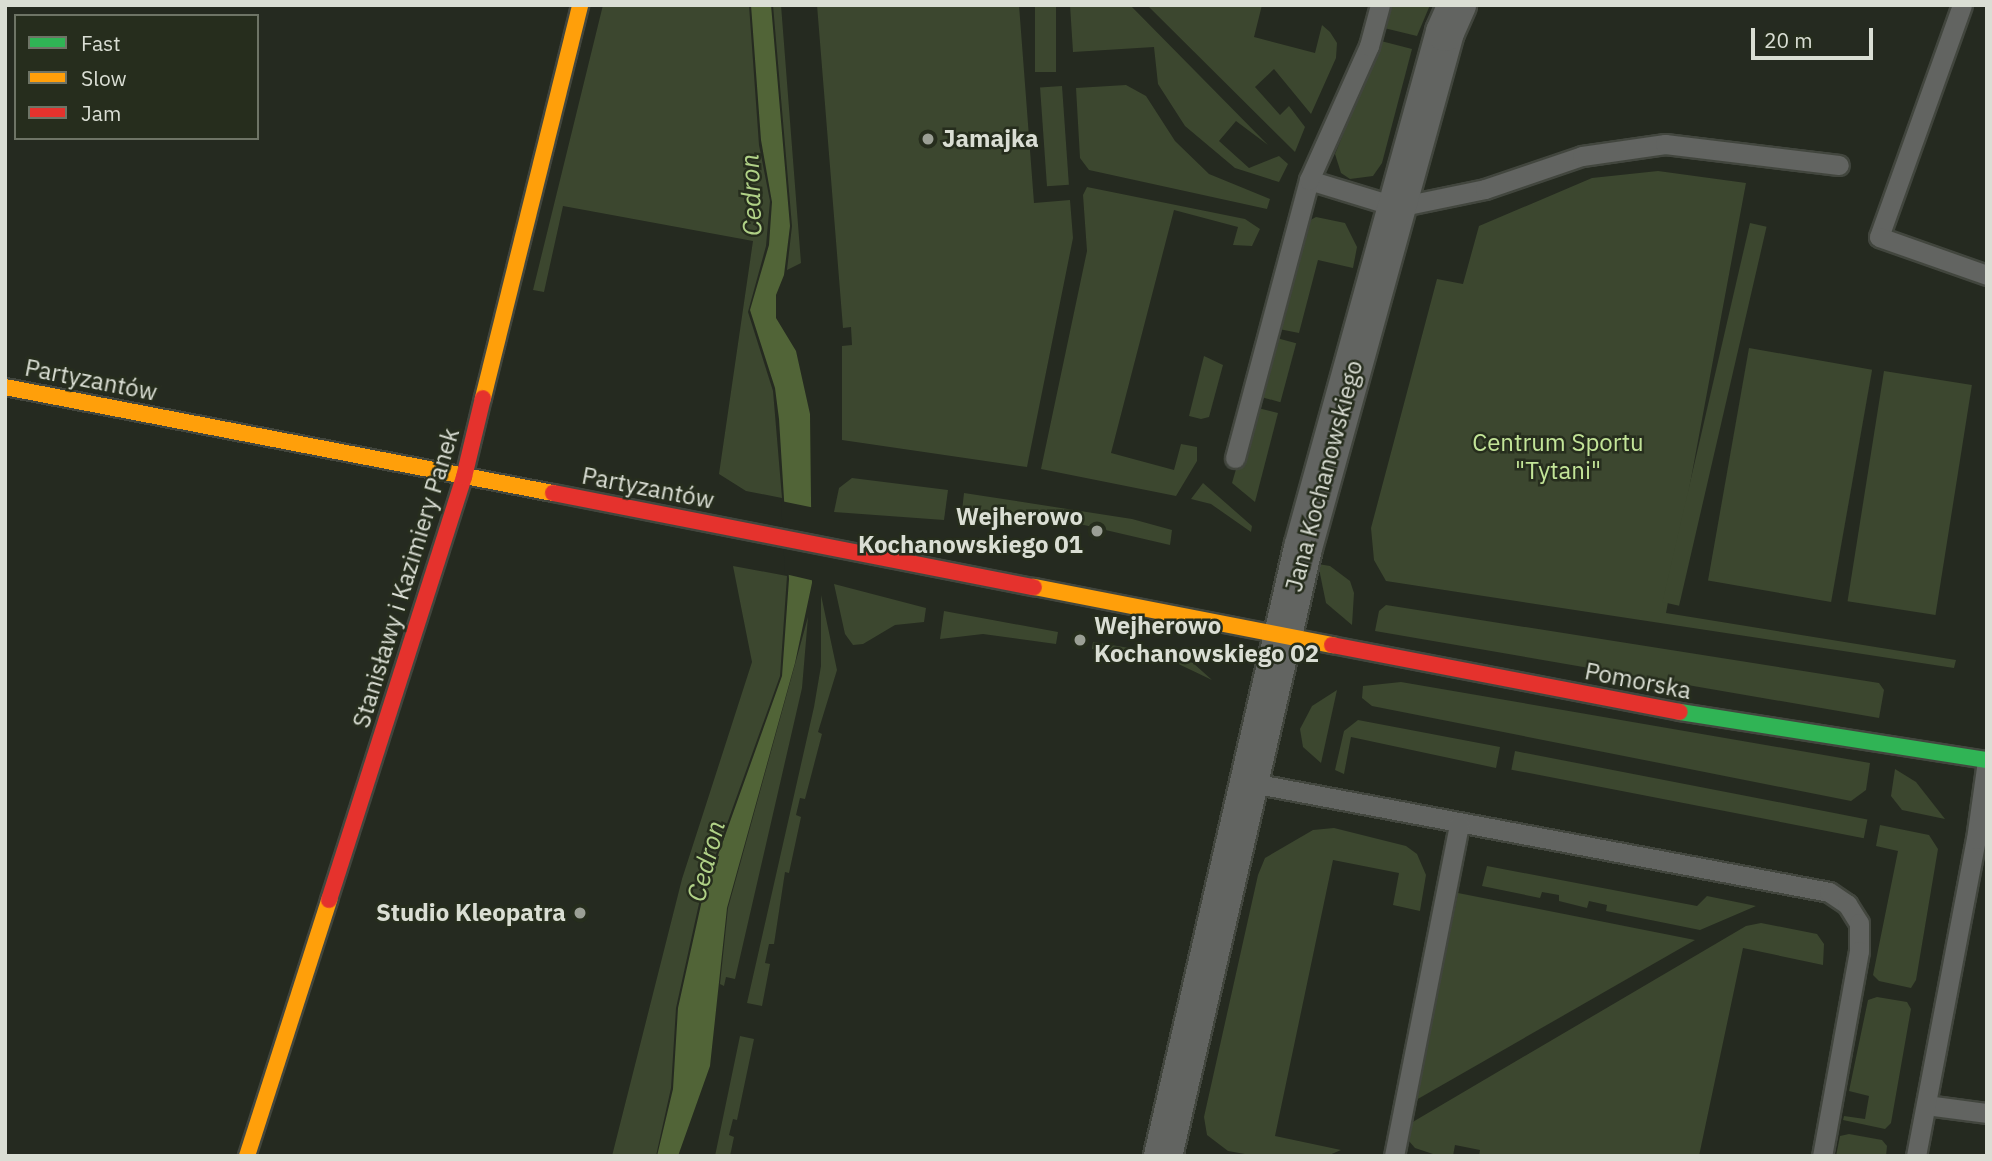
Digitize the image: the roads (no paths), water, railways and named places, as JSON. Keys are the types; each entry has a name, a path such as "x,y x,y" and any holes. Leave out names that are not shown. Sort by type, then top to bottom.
{"street":[{"name":"Stanisławy i Kazimiery Panek","path":"247,1156 464,477 580,5"},
{"name":"Jana Kochanowskiego","path":"1163,1156 1282,635 1441,44 1457,5"},
{"name":"Partyzantów","path":"5,387 1282,635"},
{"name":"Pomorska","path":"1282,635 1750,726 1987,760"}],"lane":[{"path":"1235,458 1309,180 1369,46 1380,5"},
{"path":"1962,5 1879,237 1987,275"},
{"path":"1309,180 1398,207 1485,189 1582,156 1665,144 1839,165"},
{"path":"1916,1156 1987,760"},
{"path":"1247,782 1460,825 1829,892 1847,904 1858,923 1859,951 1822,1156"},
{"path":"1394,1156 1460,825"},
{"path":"1926,1105 1987,1114"}],"place":[{"name":"Jamajka","path":"928,139"},
{"name":"Wejherowo Kochanowskiego 01","path":"1097,531"},
{"name":"Wejherowo Kochanowskiego 02","path":"1080,640"},
{"name":"Studio Kleopatra","path":"580,913"}],"water label":[{"name":"Cedron","path":"751,195"},
{"name":"Cedron","path":"706,861"}],"park label":[{"name":"Centrum Sportu \"Tytani\"","path":"1558,457"}]}
